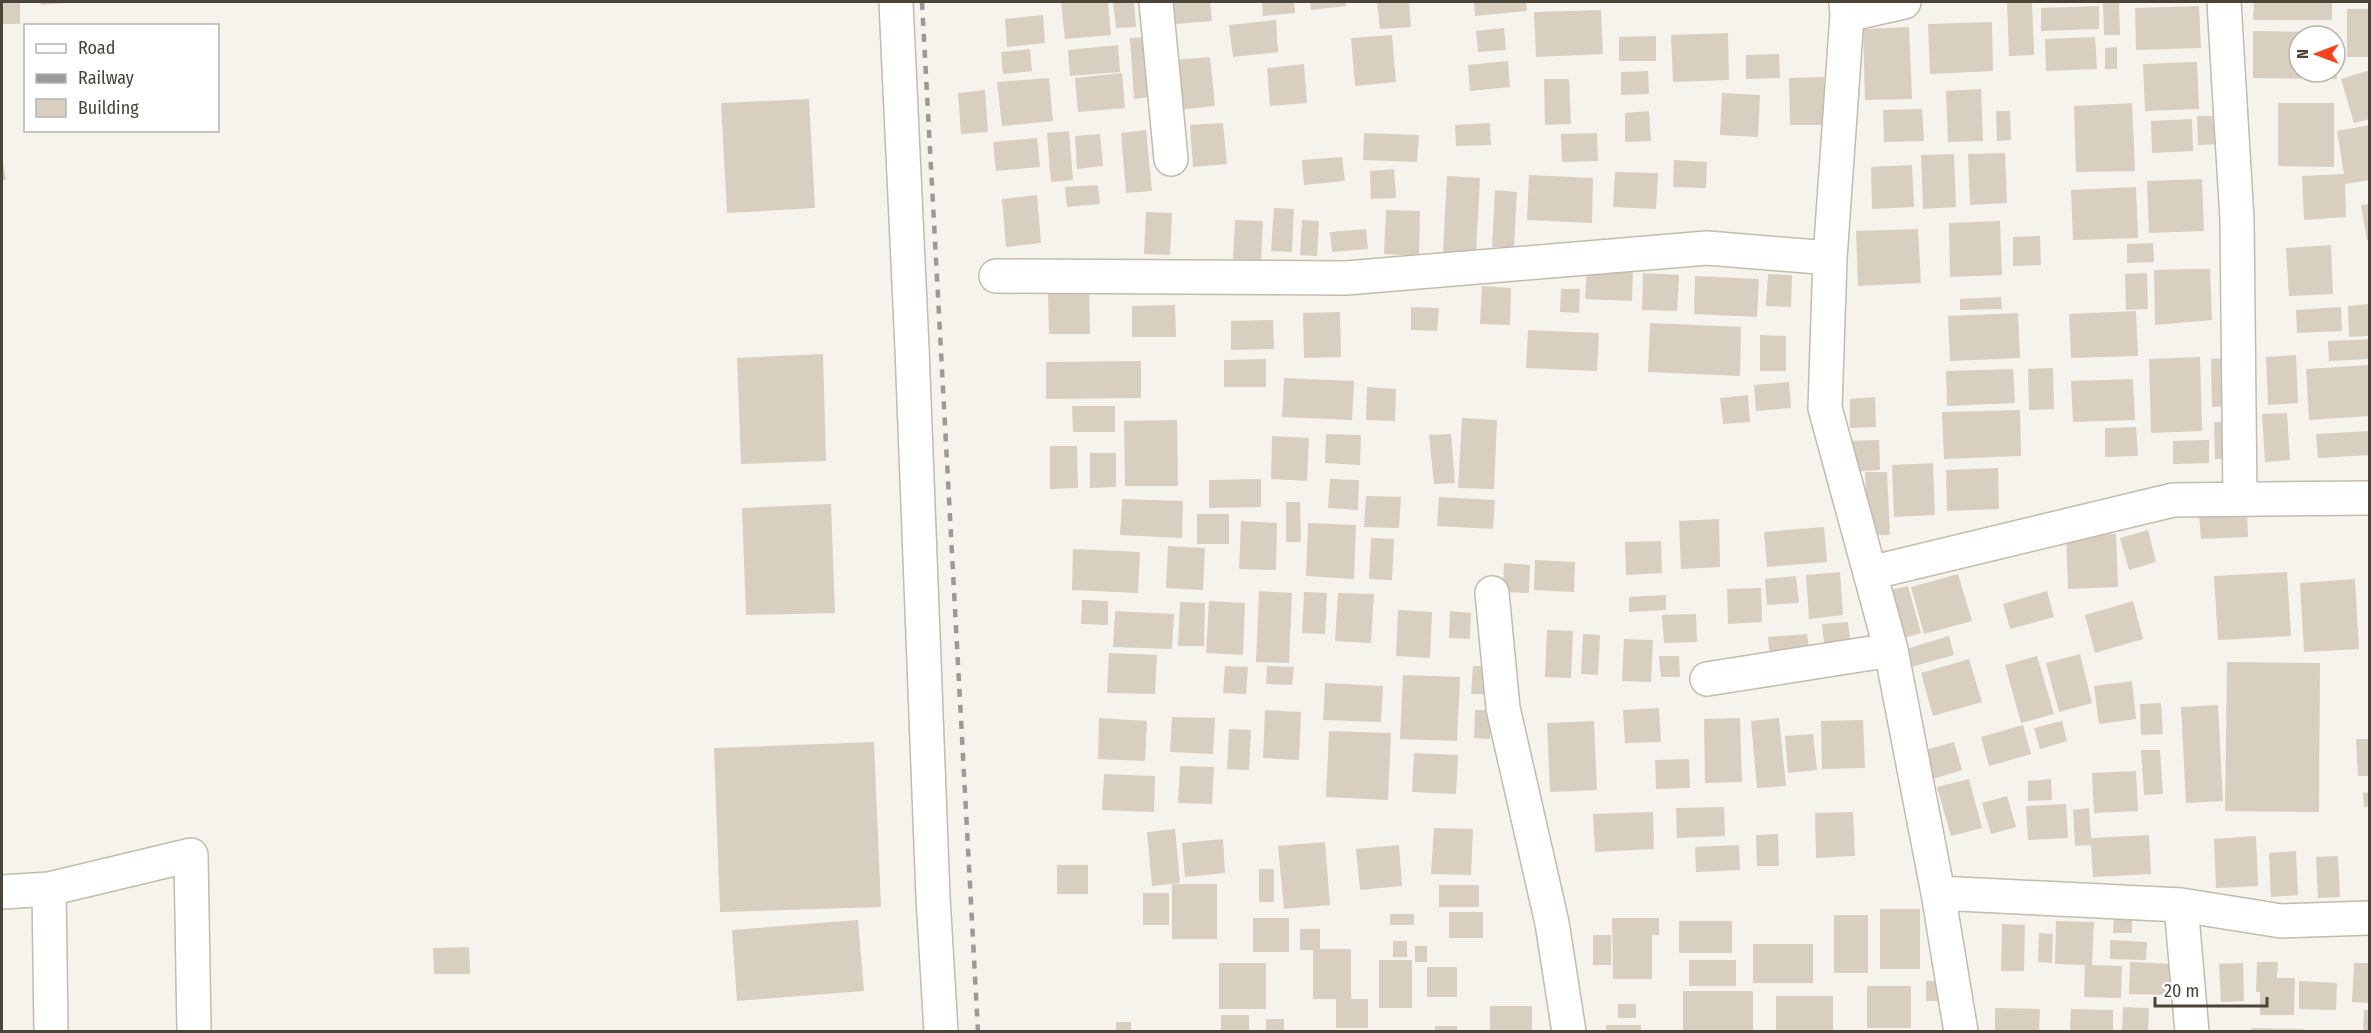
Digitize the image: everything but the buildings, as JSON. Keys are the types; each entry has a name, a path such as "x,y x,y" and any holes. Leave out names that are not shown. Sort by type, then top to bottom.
{"street":[{"path":"896,2 933,897 941,1032"},
{"path":"1156,2 1171,159"},
{"path":"1904,2 1846,8 1830,258 1826,408 1891,650 1938,892 1961,1032"},
{"path":"2224,2 2237,220 2240,499"},
{"path":"996,276 1346,278 1707,248 1830,258"},
{"path":"1870,573 2173,500 2370,498"},
{"path":"1492,593 1503,708 1552,923 1569,1032"},
{"path":"1707,679 1891,650"},
{"path":"2,892 49,889 191,855 194,1032"},
{"path":"49,889 51,1032"},
{"path":"1938,892 2181,905 2282,921 2370,918"},
{"path":"2181,905 2192,1032"}],"railway":[{"path":"922,2 978,1032"}]}
